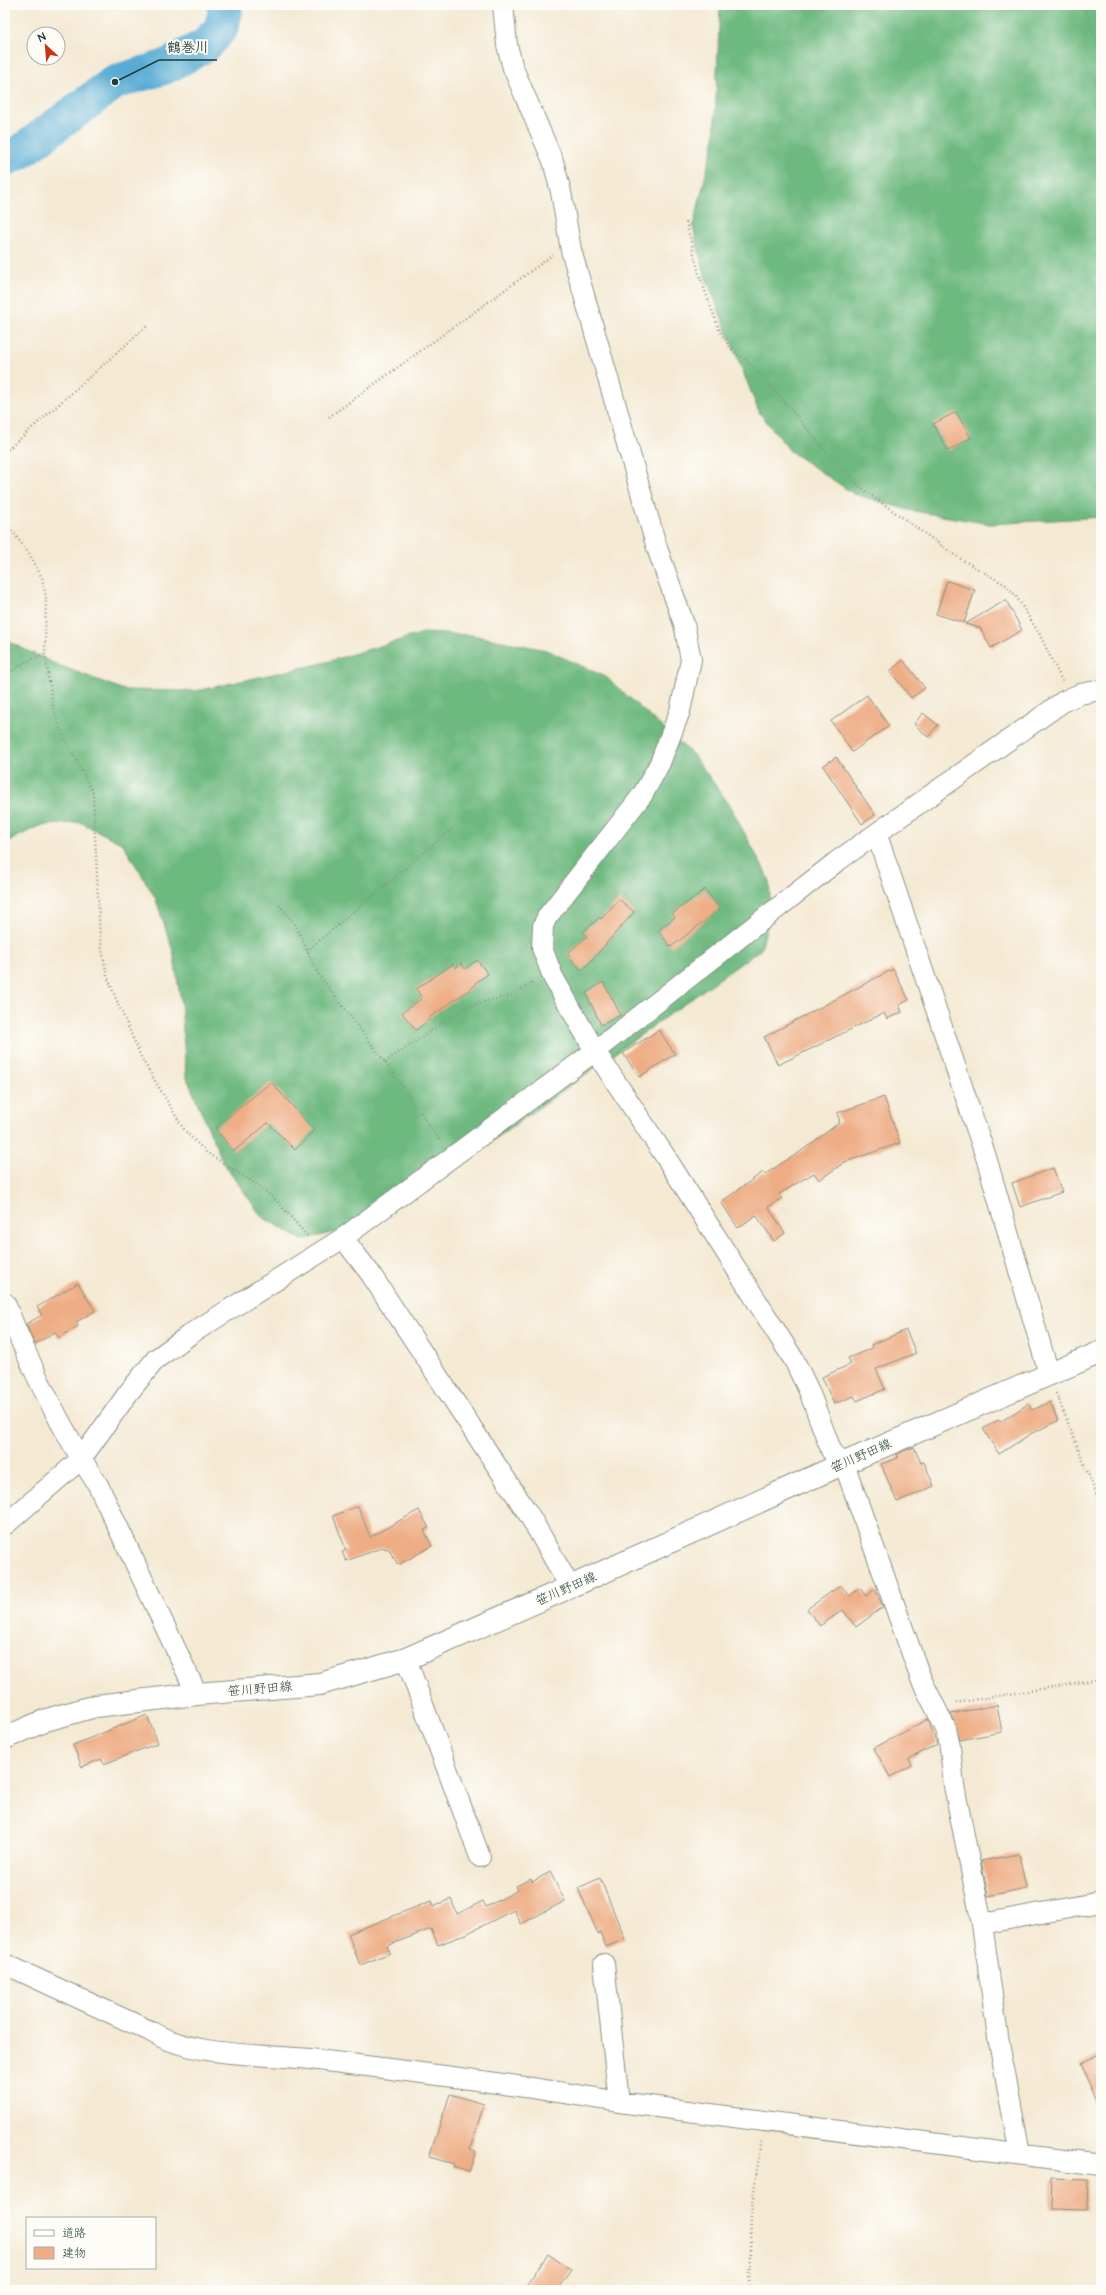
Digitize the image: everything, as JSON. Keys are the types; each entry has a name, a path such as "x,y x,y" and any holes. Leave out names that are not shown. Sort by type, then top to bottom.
{"street":[{"path":"502,5 505,33 513,68 553,161 561,192 571,250 657,548 684,624 691,660 680,711 660,763 647,788 543,926 542,948 552,973 595,1051 665,1156 794,1360 809,1390 831,1450 840,1465 847,1472 921,1679 946,1729 950,1748 954,1786 982,1924 998,2036 1020,2154"},
{"path":"5,1525 81,1459 129,1392 156,1359 199,1329 343,1238 595,1051 806,885 1070,698 1101,690"},
{"path":"877,835 986,1157 1049,1374"},
{"path":"343,1238 370,1273 531,1518 570,1587"},
{"path":"5,1303 19,1339 81,1459 98,1485 197,1694"},
{"name":"笹川野田線","path":"5,1738 46,1720 96,1706 197,1694 320,1684 406,1658 570,1587 840,1465 1101,1352"},
{"path":"406,1658 480,1857"},
{"path":"982,1924 1101,1902"},
{"path":"5,1964 163,2038 204,2050 349,2064 571,2093 619,2102 1101,2165"},
{"path":"604,1964 619,2102"}],"path":[{"path":"1084,5 1097,41 1101,60"},
{"path":"686,222 699,274 720,332 731,349 754,367 828,453 865,491 959,558 1006,586 1016,596 1040,635 1070,698"},
{"path":"329,417 539,264 556,253 571,250"},
{"path":"5,452 147,326"},
{"path":"5,521 30,555 42,578 46,597 45,654 50,690 59,726 88,781 94,798 100,938 103,958 117,1001 142,1059 185,1131 206,1152 277,1201 291,1214 320,1253"},
{"path":"5,675 24,663 45,654"},
{"path":"307,951 454,827"},
{"path":"278,905 295,924 317,972 385,1062 452,1158"},
{"path":"385,1062 460,1011 486,1001 510,996 552,973"},
{"path":"1049,1374 1101,1506"},
{"path":"935,1707 1101,1679"},
{"path":"749,2290 751,2214 764,2120"}],"green space":[{"path":"720,5 1101,5 1101,517 990,524 908,510 854,494 790,451 759,412 704,273 693,227 714,142"},
{"path":"423,633 472,635 546,650 606,677 693,755 729,804 769,879 771,912 761,949 432,1184 356,1227 302,1240 262,1217 223,1162 186,1076 181,1002 173,951 155,897 123,844 80,822 39,826 5,843 5,640 53,663 124,690 196,691 323,663"}],"building":[{"path":"956,412 971,438 948,451 933,424"},
{"path":"947,581 975,590 964,623 936,614"},
{"path":"1006,600 1022,630 991,648 980,628 965,624"},
{"path":"903,660 925,688 911,698 890,671"},
{"path":"867,695 889,726 852,752 831,721"},
{"path":"923,713 938,725 928,737 914,724"},
{"path":"836,757 875,815 862,824 823,766"},
{"path":"705,889 720,909 671,947 658,931 675,917 672,914"},
{"path":"619,899 634,912 582,971 567,954 587,936 583,932 600,917 601,919"},
{"path":"477,960 488,974 475,983 476,985 429,1018 430,1019 416,1030 402,1013 422,998 416,989 453,964 456,968 461,963 465,969"},
{"path":"893,969 909,1000 899,1005 902,1012 887,1019 884,1013 778,1065 764,1037"},
{"path":"603,982 621,1015 601,1025 586,993"},
{"path":"659,1030 675,1054 639,1077 623,1053"},
{"path":"271,1082 314,1130 295,1150 268,1123 234,1151 215,1128"},
{"path":"884,1097 900,1143 845,1162 819,1180 814,1173 779,1194 782,1198 768,1207 785,1233 774,1241 756,1215 738,1228 721,1202 763,1172 765,1174 800,1152 840,1122 837,1113"},
{"path":"1053,1168 1062,1192 1020,1207 1012,1183"},
{"path":"78,1283 95,1311 76,1322 78,1326 59,1338 55,1332 35,1344 26,1324 42,1315 37,1307"},
{"path":"906,1330 916,1353 876,1369 885,1389 857,1401 854,1396 834,1404 822,1377 851,1364 848,1358 872,1348 871,1345"},
{"path":"1050,1402 1058,1421 1032,1433 999,1454 983,1429 998,1420 1000,1422 1028,1404 1032,1410"},
{"path":"914,1447 921,1463 924,1462 934,1486 897,1502 881,1464 898,1458 896,1454"},
{"path":"358,1506 370,1537 419,1510 429,1528 424,1530 432,1546 398,1565 388,1548 385,1549 384,1547 346,1561 342,1552 346,1550 333,1516"},
{"path":"841,1585 849,1596 860,1588 866,1596 875,1589 883,1607 856,1627 843,1610 820,1626 807,1609"},
{"path":"997,1705 1002,1732 960,1740 951,1714"},
{"path":"147,1715 158,1743 104,1764 101,1759 82,1767 73,1745"},
{"path":"928,1719 937,1744 909,1759 912,1765 890,1777 874,1748"},
{"path":"1019,1854 1026,1888 988,1896 981,1861"},
{"path":"550,1872 565,1901 521,1924 514,1910 464,1935 438,1945 431,1929 387,1946 390,1953 360,1965 348,1934 431,1901 433,1906 451,1899 457,1914 483,1901 486,1907 518,1890 516,1886 531,1879 532,1882"},
{"path":"600,1878 625,1939 606,1947 600,1932 598,1934 578,1888"},
{"path":"1101,2054 1101,2109 1080,2064"},
{"path":"450,2094 484,2104 470,2149 476,2151 469,2172 453,2167 454,2164 429,2157"},
{"path":"1051,2179 1088,2180 1087,2210 1050,2209"},
{"path":"548,2254 571,2270 557,2290 523,2290"}],"waterway":[{"path":"5,159 19,153 115,82 165,67 206,45 221,28 225,12 224,5"}],"place":[{"name":"鶴巻川","path":"115,82"}]}
